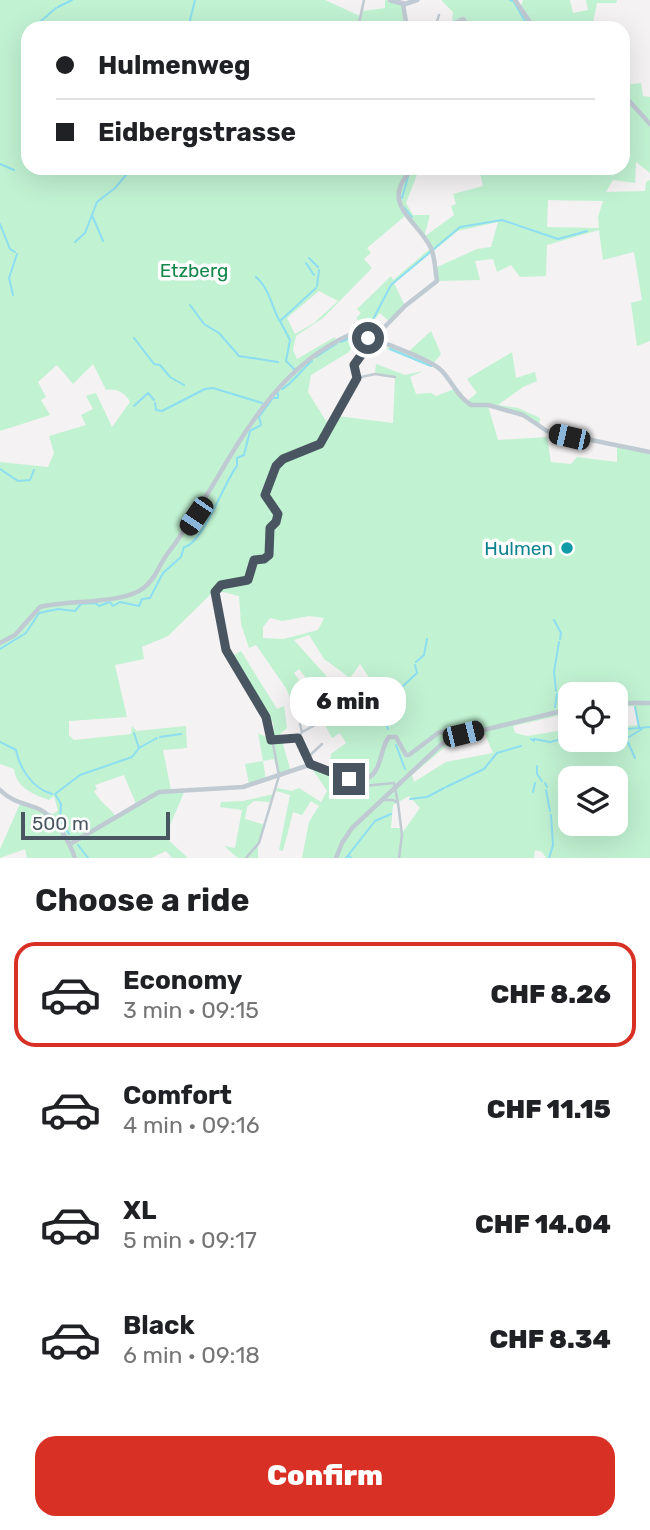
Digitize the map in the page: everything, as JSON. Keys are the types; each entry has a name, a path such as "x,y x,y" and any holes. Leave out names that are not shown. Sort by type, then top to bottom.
{"main road":[{"path":"390,0 402,4 417,0"}],"street":[{"path":"360,21 364,0"},
{"path":"515,0 529,21"},
{"path":"402,4 406,21"},
{"path":"437,21 439,15"},
{"path":"630,102 650,124"},
{"path":"246,858 259,843 279,776 266,717 226,650 215,590 221,585 248,580 254,560 264,559 269,555 270,528 276,522 278,514 267,498 265,489 276,466 283,459 320,444 357,378 354,365 372,340 405,306 437,281 431,250 401,208 402,183 408,175"},
{"path":"0,643 15,635 40,607 123,596 151,582 196,516 262,404 306,361 357,335 437,367 460,397 471,405 488,405 523,415 547,431 650,452"},
{"path":"357,378 375,374 395,377"},
{"path":"628,703 650,703"},
{"path":"337,858 349,832 444,742 558,712"},
{"path":"298,738 302,732 321,722"},
{"path":"300,724 302,732"},
{"path":"308,762 349,779 363,780 375,772 389,737 396,737 406,755 409,755 446,730 473,726 478,731"},
{"path":"271,740 298,738"},
{"path":"298,738 308,762 352,788 369,788 392,783 396,785"},
{"path":"70,845 159,792 243,787 279,776 308,762 322,744"},
{"path":"396,785 402,835 399,858"},
{"path":"0,790 11,800 46,813 70,845 75,858"},
{"path":"381,800 398,803"}],"green space":[{"name":"Etzberg","path":"0,0 325,0 360,16 363,11 385,8 385,0 403,4 406,21 21,21 21,175 417,175 406,203 413,215 430,215 424,237 454,215 451,206 456,204 453,194 483,186 481,175 630,175 630,84 641,83 643,96 650,97 650,173 636,162 635,183 613,180 606,192 645,191 646,182 650,180 650,341 637,346 631,303 642,300 634,252 603,260 599,230 547,245 546,276 520,277 511,265 497,272 493,259 475,261 480,280 437,281 435,268 477,249 491,247 498,222 458,231 394,283 405,306 390,322 380,313 365,330 356,318 361,313 357,309 391,276 393,280 431,248 405,216 367,248 371,253 364,259 372,268 323,318 296,336 293,350 297,359 335,337 336,341 349,335 359,335 349,352 311,375 308,392 326,421 337,416 393,423 395,378 375,374 376,364 405,375 423,371 410,377 416,394 431,393 436,396 454,389 466,402 477,393 467,379 512,352 516,378 535,372 537,381 523,387 498,405 518,408 540,418 539,426 530,418 488,406 498,440 547,437 551,462 571,464 577,457 617,462 617,446 650,452 650,858 546,858 542,852 535,850 534,858 302,858 309,822 319,806 311,801 302,815 293,812 283,851 279,850 290,795 276,791 277,788 292,791 299,788 321,802 327,791 313,770 305,767 310,764 336,773 339,766 330,762 331,754 346,743 340,733 332,738 325,725 331,721 327,716 331,711 299,669 294,673 326,718 321,722 315,713 306,718 301,710 294,708 286,688 256,645 249,648 241,624 239,596 215,590 168,636 142,647 144,659 115,665 127,717 69,721 69,735 74,740 131,734 132,726 137,731 186,726 187,748 163,750 171,790 185,790 165,837 188,858 172,858 166,851 151,858 27,858 25,849 0,858 0,849 20,804 53,814 58,811 54,796 49,800 31,792 18,781 14,769 0,764 0,462 48,467 54,453 49,436 86,425 81,415 93,409 86,396 96,393 112,427 130,402 120,392 106,390 93,364 73,384 57,365 38,382 46,397 41,400 50,415 0,431","holes":["548,200 603,201 598,217 599,228 547,227","319,291 338,301 314,323 295,334 287,318","309,616 324,618 318,630 283,639 263,638 263,627 270,618 282,621","309,635 324,659 350,678 360,664 378,691 368,711 328,678 294,640","485,734 493,753 446,762 414,782 412,775 451,742","124,775 136,804 117,818 94,791 97,789 95,785","409,796 420,808 403,832 401,828 391,828 393,805"]},
{"path":"441,0 515,0 521,6 523,0 570,0 573,13 588,10 586,0 617,0 616,3 597,3 593,21 452,21 453,12"},
{"path":"431,331 441,354 432,365 387,349 388,346 406,354"},
{"path":"241,651 277,709 284,706 287,728 280,734 291,772 279,776 274,759 263,761 258,733 270,739 270,735 274,734 273,722 269,722 229,658"},
{"path":"263,761 266,781 249,784 245,764"},
{"path":"274,794 270,802 254,801 247,807 245,819 265,825 258,846 258,858 238,858 224,846 235,848 242,810 220,807 221,802 243,801"}],"waterway":[{"path":"58,7 72,0"},
{"path":"190,21 195,0"},
{"path":"514,2 525,21"},
{"path":"41,21 56,8"},
{"path":"0,164 14,170"},
{"path":"75,242 85,233 97,202 126,175"},
{"path":"402,198 408,177"},
{"path":"404,207 412,217"},
{"path":"92,215 103,241"},
{"path":"355,333 368,329 391,285 460,227 502,220 558,239 587,231"},
{"path":"0,224 10,249 15,252"},
{"path":"13,295 9,278 17,254"},
{"path":"309,258 318,267"},
{"path":"306,263 314,275"},
{"path":"317,286 319,270"},
{"path":"256,277 267,292 279,320"},
{"path":"294,369 286,361 290,340 280,321 316,288"},
{"path":"190,305 204,324 219,333 239,356 278,362"},
{"path":"341,342 352,337"},
{"path":"134,338 154,364 160,365 170,377 184,385"},
{"path":"316,357 336,344"},
{"path":"390,349 431,366"},
{"path":"282,389 312,361"},
{"path":"155,403 156,410 162,411 205,389 213,388 262,403"},
{"path":"134,406 148,393 154,400"},
{"path":"0,649 26,633 39,613 58,609 75,611 81,604 95,603 99,606 110,602 113,606 120,602 139,606 142,599 150,598 163,573 181,557 184,547 199,535 206,524 237,466 237,458 244,455 250,431 261,425 259,417 273,398 278,398 278,393"},
{"path":"0,469 18,481 30,480 34,470"},
{"path":"554,620 561,633 560,639"},
{"path":"416,662 424,655 427,639"},
{"path":"556,691 554,672 559,642"},
{"path":"402,687 417,673 415,665"},
{"path":"388,729 388,713 401,688"},
{"path":"555,707 557,694"},
{"path":"635,707 639,727"},
{"path":"628,729 650,727"},
{"path":"628,738 642,729"},
{"path":"134,733 139,748"},
{"path":"160,737 181,734"},
{"path":"69,834 60,820 61,804 55,794 80,775 132,757 139,748 157,738"},
{"path":"534,739 550,742 558,740"},
{"path":"0,742 16,750 27,776 38,787 52,794"},
{"path":"628,742 635,758"},
{"path":"396,745 405,769"},
{"path":"446,787 484,769 497,753 521,746"},
{"path":"537,766 537,774 542,781"},
{"path":"533,792 535,783"},
{"path":"545,783 547,787"},
{"path":"410,799 427,797 444,788"},
{"path":"546,790 550,811"},
{"path":"346,858 375,821 391,814"},
{"path":"549,858 553,845 551,815"},
{"path":"78,845 88,858"}],"place":[{"name":"Hulmen","path":"567,548"}],"route":[{"path":"349,779 310,764 298,738 271,740 269,722 226,650 215,590 221,585 248,580 253,572 252,562 269,555 270,528 278,519 278,514 265,495 265,489 280,461 302,450 317,447 322,441 325,430 334,421 357,378 354,365 369,346 372,340 368,338"}]}
